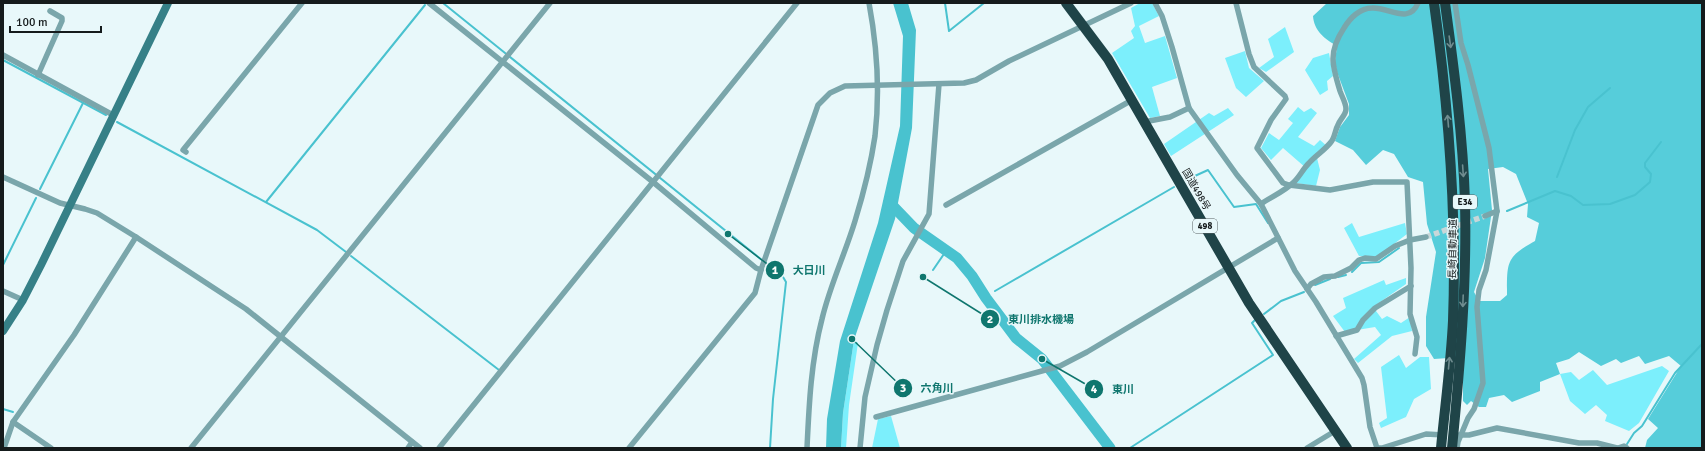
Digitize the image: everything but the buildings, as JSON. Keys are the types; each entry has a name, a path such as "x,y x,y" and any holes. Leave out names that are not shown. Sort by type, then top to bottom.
{"highway":[{"name":"国道498号","path":"1066,3 1108,59 1249,303 1347,448"},
{"name":"長崎自動車道","path":"1434,3 1444,75 1454,203 1453,322 1441,448"},
{"name":"長崎自動車道","path":"1444,3 1454,73 1465,202 1463,328 1452,448"}],"street":[{"path":"3,331 23,300 168,3"},
{"path":"186,152 183,150 302,3"},
{"path":"429,3 653,182 756,268 761,270"},
{"path":"190,448 550,3"},
{"path":"439,448 797,3"},
{"path":"806,448 817,342 834,278 845,250 861,200 875,136 878,85 869,3"},
{"path":"629,448 755,294 761,270 818,105 830,93 845,86 964,83 976,80 1009,61 1131,3"},
{"path":"1156,3 1172,47 1189,108 1238,175 1254,193 1307,289 1351,359 1364,385 1370,428 1377,448 1382,448 1426,434 1469,435 1497,428 1579,443 1597,443 1618,448 1624,446 1627,448"},
{"path":"1236,3 1248,54 1254,67 1285,96 1286,99 1271,120 1257,148 1283,183 1289,186 1330,190 1373,182 1407,182 1410,240 1410,314 1417,337 1415,354"},
{"path":"1261,204 1294,182 1309,162 1330,143 1338,123 1345,113 1346,107 1334,72 1333,48 1347,22 1356,13 1365,9 1373,8 1404,14 1411,12 1416,8 1418,3"},
{"path":"1455,3 1461,43 1489,148 1497,211 1486,270 1479,290 1477,307 1483,383 1474,409 1461,435 1457,448"},
{"path":"38,75 62,21 62,18 59,15 50,11"},
{"path":"3,55 113,115"},
{"path":"860,448 865,397 877,345 889,303 904,261 929,214 937,84"},
{"path":"946,205 1132,100"},
{"path":"1144,122 1170,117 1189,108"},
{"path":"3,177 60,203 97,213 136,237 246,309 420,448"},
{"path":"1485,216 1497,211"},
{"path":"4,448 13,422 74,335 136,237"},
{"path":"1307,289 1311,284 1324,277 1335,276 1351,268 1359,260 1365,258 1376,259 1395,246 1410,240 1426,237"},
{"path":"876,417 1056,367 1087,352 1278,238"},
{"path":"1336,336 1357,330 1363,320 1375,308 1410,286"},
{"path":"3,291 23,300"},
{"path":"13,422 51,448"},
{"path":"1307,448 1335,431"},
{"path":"408,448 412,442"}],"shaded area":[{"path":"893,3 908,3 916,30 912,128 895,219 854,340 843,413 841,448 826,448 827,419 840,341 878,223 900,126 903,36"},
{"path":"1140,3 1152,3 1159,16 1139,26 1145,43 1165,36 1177,78 1152,87 1160,116 1150,118 1112,53 1134,38 1131,31 1135,26 1131,8"},
{"path":"1327,3 1702,3 1702,448 1645,448 1647,440 1658,428 1648,419 1681,366 1669,356 1645,364 1639,356 1621,363 1616,359 1601,366 1579,352 1569,359 1556,363 1560,374 1540,382 1540,391 1512,402 1504,395 1489,398 1486,407 1479,407 1471,401 1467,405 1463,401 1463,357 1434,359 1426,346 1426,317 1436,252 1427,224 1423,182 1408,177 1394,154 1383,150 1366,165 1353,150 1335,141 1340,127 1349,115 1349,104 1337,72 1335,61 1337,46 1321,34 1315,26 1313,16","holes":["1503,167 1516,174 1528,204 1527,217 1539,223 1535,241 1513,256 1508,268 1507,295 1500,301 1479,301 1474,292 1485,258 1492,210 1488,169"]},
{"path":"1285,27 1294,52 1266,72 1259,68 1274,57 1268,39"},
{"path":"1245,51 1249,68 1264,81 1246,97 1236,88 1225,58"},
{"path":"1329,53 1333,76 1327,81 1328,90 1320,95 1305,70 1313,58"},
{"path":"1298,107 1304,112 1311,108 1317,113 1298,137 1314,146 1320,140 1328,147 1317,158 1320,170 1316,186 1296,183 1306,168 1283,148 1271,160 1261,148 1269,133 1279,140 1293,123 1288,119"},
{"path":"1228,108 1234,115 1171,156 1164,144 1209,113 1214,116"},
{"path":"1352,223 1359,237 1405,223 1407,234 1377,257 1359,256 1344,228"},
{"path":"1406,278 1406,284 1373,307 1382,319 1387,316 1401,323 1410,317 1412,331 1392,336 1358,363 1354,359 1381,335 1375,327 1345,332 1333,316 1346,308 1343,298 1384,280 1386,285"},
{"path":"854,340 858,343 849,405 846,448 841,448 843,413"},
{"path":"1399,355 1406,368 1420,357 1429,357 1431,389 1414,399 1406,417 1381,428 1379,423 1387,418 1381,367"},
{"path":"1662,366 1669,371 1639,423 1629,431 1605,421 1607,415 1596,405 1585,414 1570,401 1560,374 1571,372 1579,380 1593,370 1607,385"},
{"path":"891,416 900,448 872,448 878,419"}],"waterway":[{"path":"443,3 783,277 786,282 773,399 770,448"},
{"path":"945,3 949,31 984,3"},
{"path":"266,202 425,5"},
{"path":"3,60 106,115"},
{"path":"1557,177 1575,130 1588,107 1610,88"},
{"path":"40,189 83,103"},
{"path":"117,122 317,230 346,252"},
{"path":"1507,211 1555,191 1571,196 1583,205 1610,204 1635,195 1650,182 1651,174 1645,167 1645,163 1661,142"},
{"path":"1186,180 1208,170 1234,207 1256,204 1268,223"},
{"path":"995,291 1174,187"},
{"path":"3,265 36,198"},
{"path":"889,202 914,228 957,258 972,276 986,298 1016,338 1042,359 1110,448"},
{"path":"1352,272 1361,263 1379,262 1399,248"},
{"path":"933,270 946,251"},
{"path":"351,256 499,370"},
{"path":"1338,277 1346,275"},
{"path":"1315,285 1330,279"},
{"path":"1264,314 1281,301 1304,292"},
{"path":"1130,448 1273,355 1252,323 1255,320"},
{"path":"1627,444 1634,433 1642,426 1675,373 1702,344"},
{"path":"3,409 13,412"}],"tunnel":[{"path":"1426,237 1485,216"}],"place":[{"name":"大日川","path":"728,234"},
{"name":"東川排水機場","path":"923,277"},
{"name":"六角川","path":"852,339"},
{"name":"東川","path":"1042,359"}]}
